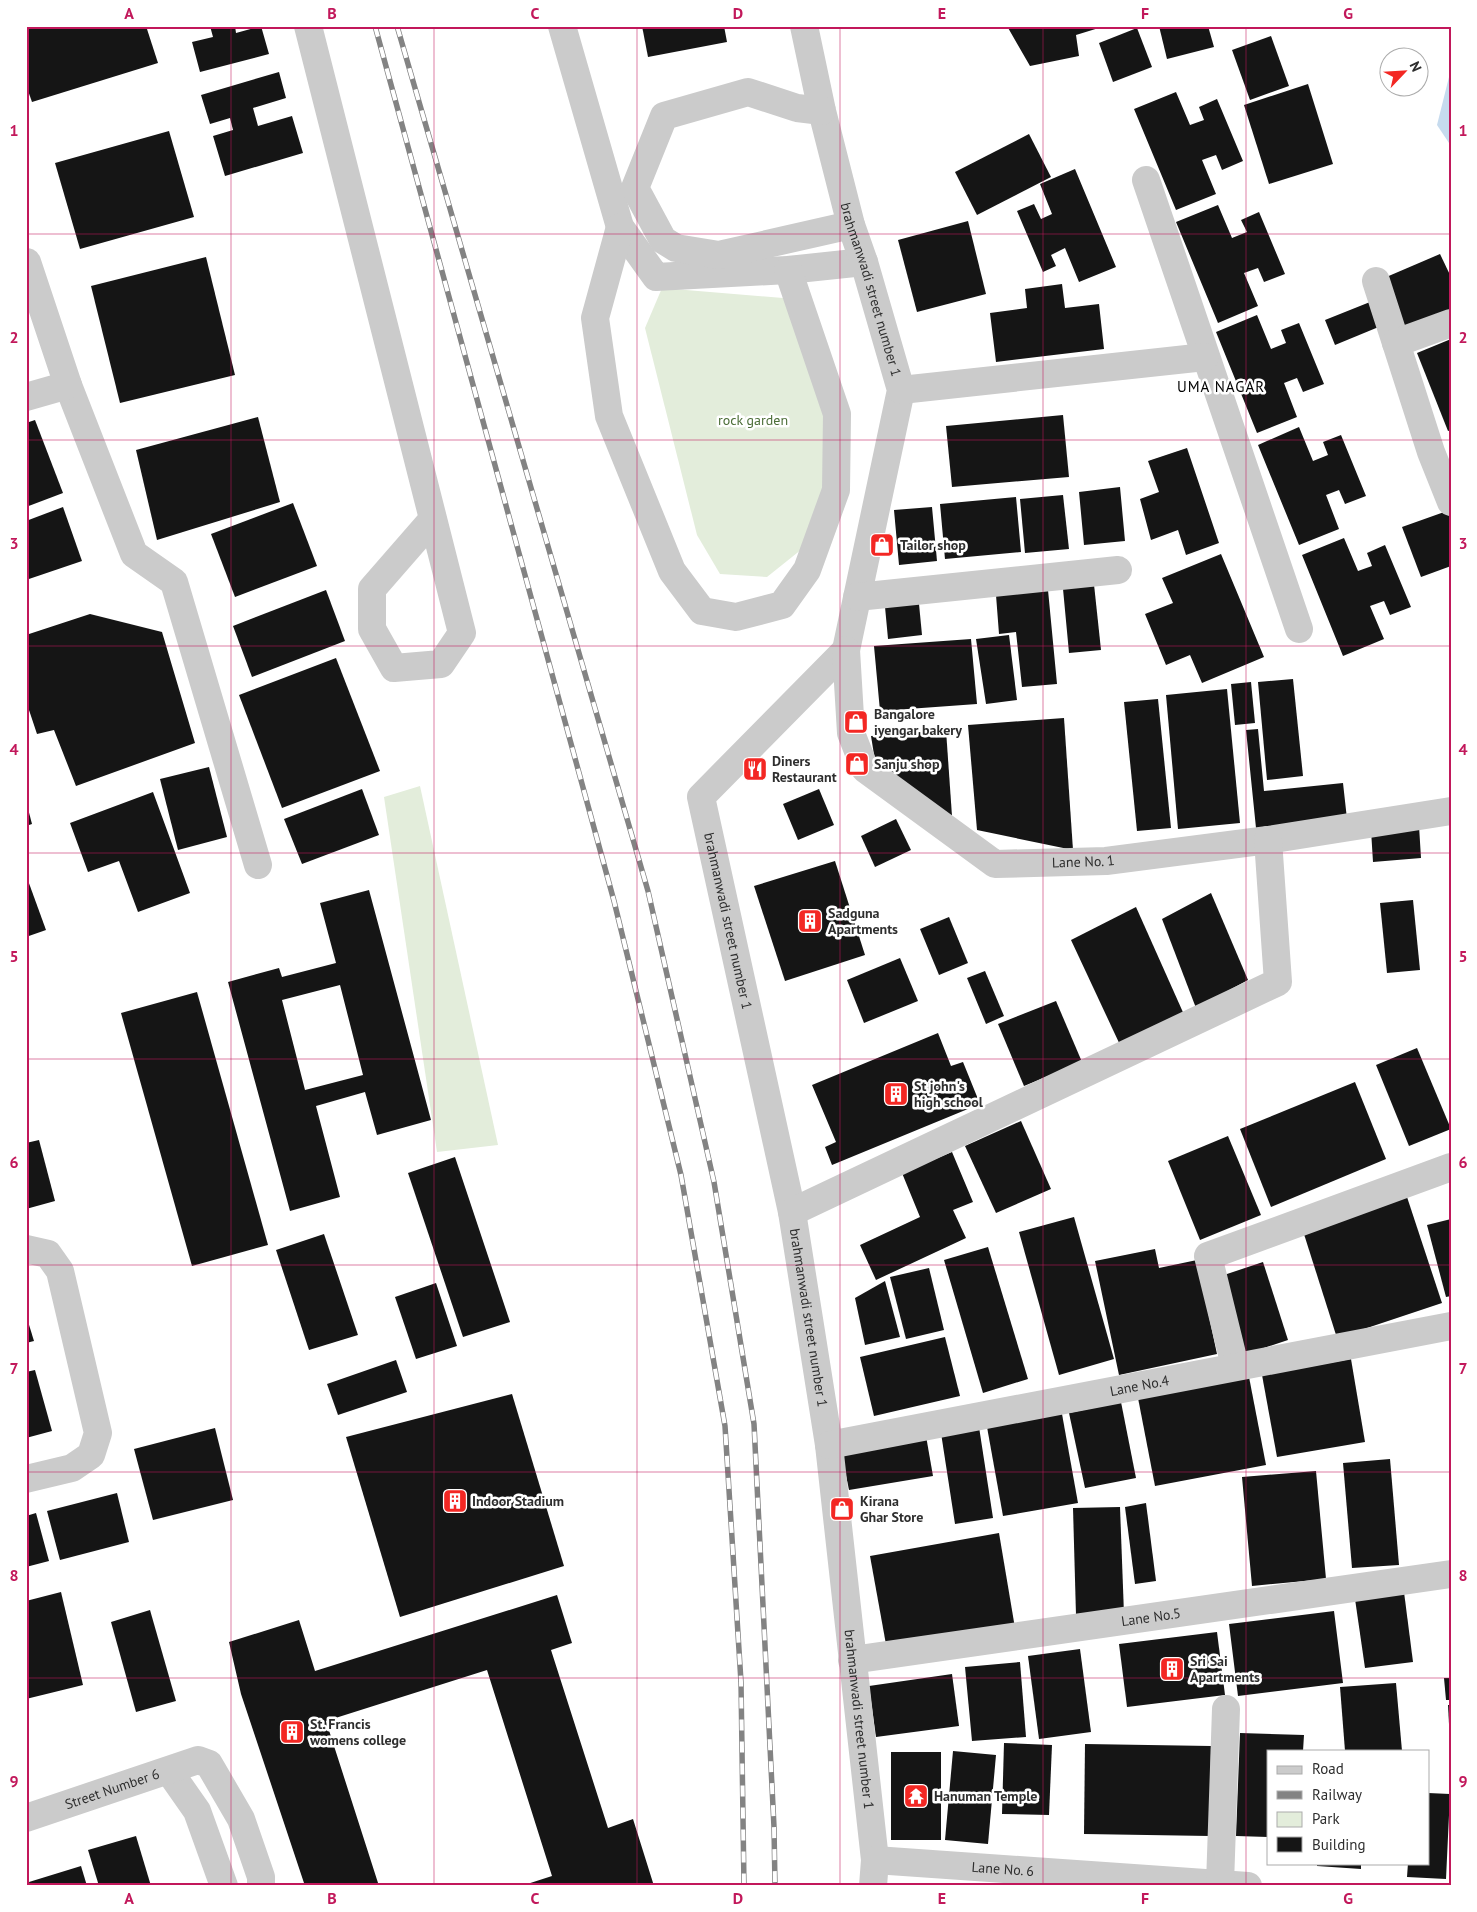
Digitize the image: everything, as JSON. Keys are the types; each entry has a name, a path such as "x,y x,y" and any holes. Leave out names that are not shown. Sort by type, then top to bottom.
{"street":[{"path":"308,26 462,633 441,664 394,668 372,629 372,588 433,519"},
{"path":"562,26 620,227 656,277 788,270 864,262"},
{"name":"brahmanwadi street number 1","path":"804,26 822,111 851,225 864,262 901,390 846,650 701,797 792,1212 829,1446 874,1873"},
{"path":"822,111 797,108 748,92 664,116 635,188 663,240 676,248 718,255 851,225"},
{"path":"1146,180 1298,629"},
{"path":"620,227 595,318 608,416 672,571 702,611 736,617 782,604 807,570 836,490 838,414 788,270"},
{"path":"28,262 68,385 134,554 174,582 258,865"},
{"path":"1376,282 1432,452 1451,502"},
{"path":"1396,343 1451,323"},
{"path":"901,390 1205,357"},
{"path":"26,397 68,385"},
{"path":"857,597 1118,570"},
{"name":"Lane No. 1","path":"846,650 851,733 865,769 995,864 1106,861 1268,840 1451,811"},
{"path":"792,1212 1278,982 1268,840"},
{"path":"1235,1366 1208,1256 1451,1167"},
{"path":"26,1249 48,1254 60,1271 98,1433 91,1455 72,1468 26,1479"},
{"name":"Lane No.4","path":"829,1446 1235,1366 1451,1326"},
{"name":"Lane No.5","path":"852,1660 1451,1574"},
{"path":"1220,1884 1226,1709"},
{"name":"Street Number 6","path":"26,1818 198,1760 209,1764 241,1819 258,1868 261,1886"},
{"path":"169,1771 197,1811 224,1886"},
{"name":"Lane No. 6","path":"874,1873 1248,1886"}],"green space":[{"name":"rock garden","path":"662,288 783,298 841,411 817,537 767,577 720,574 697,535 645,328"},
{"path":"420,786 498,1145 437,1152 384,797"}],"water":[{"path":"1451,69 1451,146 1437,125"}],"building":[{"path":"26,26 146,26 158,63 32,102 26,85"},
{"path":"210,26 235,26 236,33 261,26 269,54 200,72 192,42 213,37"},
{"path":"642,26 724,26 727,42 648,57"},
{"path":"1007,26 1102,27 1076,35 1079,56 1030,66"},
{"path":"1159,26 1208,26 1214,47 1167,59"},
{"path":"1137,28 1152,67 1113,82 1099,43"},
{"path":"1271,36 1289,86 1250,100 1232,50"},
{"path":"279,72 286,98 253,108 258,126 292,116 303,153 225,176 213,136 233,130 230,118 210,124 201,95"},
{"path":"1308,84 1333,164 1269,184 1244,105"},
{"path":"1176,92 1190,125 1204,120 1199,107 1217,99 1243,161 1222,170 1216,155 1202,160 1216,194 1176,210 1134,109"},
{"path":"169,131 194,217 80,249 55,163"},
{"path":"1029,134 1051,177 977,215 955,172"},
{"path":"1075,169 1116,267 1079,282 1065,248 1051,255 1056,266 1043,272 1017,211 1034,204 1041,219 1052,214 1040,184"},
{"path":"1218,205 1232,238 1247,232 1241,220 1259,212 1285,274 1264,282 1258,268 1244,273 1258,306 1218,323 1176,222"},
{"path":"968,221 986,294 917,312 898,240"},
{"path":"1440,254 1451,277 1451,310 1406,329 1384,278"},
{"path":"206,257 235,375 120,403 91,286"},
{"path":"1062,284 1065,308 1099,304 1104,349 996,362 990,313 1027,308 1025,289"},
{"path":"1370,302 1381,326 1335,345 1325,320"},
{"path":"1257,315 1271,349 1286,343 1281,330 1299,323 1324,384 1303,392 1297,378 1284,383 1297,417 1257,433 1216,332"},
{"path":"1451,339 1451,430 1448,431 1417,353"},
{"path":"1063,415 1069,477 952,487 946,426"},
{"path":"258,417 280,502 157,540 136,450"},
{"path":"35,420 63,493 26,507 26,423"},
{"path":"1299,427 1313,461 1328,455 1323,442 1341,435 1366,496 1345,504 1339,490 1326,495 1339,529 1299,545 1258,445"},
{"path":"1187,448 1219,543 1186,555 1178,530 1151,540 1140,499 1159,492 1148,461"},
{"path":"1120,487 1125,541 1084,545 1079,492"},
{"path":"1063,495 1069,549 1025,553 1020,499"},
{"path":"1016,497 1021,552 945,559 940,504"},
{"path":"293,503 317,566 235,597 211,534"},
{"path":"63,507 82,561 26,580 26,521"},
{"path":"932,507 937,561 899,565 894,510"},
{"path":"1447,511 1451,521 1451,566 1421,577 1402,527"},
{"path":"1344,538 1358,571 1372,566 1367,553 1385,545 1411,607 1390,615 1384,601 1370,606 1384,639 1343,656 1302,555"},
{"path":"1221,554 1264,657 1202,683 1190,655 1166,665 1145,614 1173,603 1162,578"},
{"path":"1093,575 1101,650 1069,653 1062,578"},
{"path":"326,590 345,641 252,677 233,626"},
{"path":"1048,590 1057,684 1022,687 1016,632 999,634 996,595"},
{"path":"919,604 922,635 888,639 885,607"},
{"path":"90,614 162,632 195,743 76,786 54,730 37,734 26,701 26,635"},
{"path":"1009,635 1017,700 986,704 976,639"},
{"path":"971,639 977,704 880,711 874,646"},
{"path":"336,658 380,771 282,808 239,695"},
{"path":"1293,679 1303,776 1267,780 1258,682"},
{"path":"1251,682 1255,723 1235,725 1231,684"},
{"path":"1227,689 1240,823 1178,829 1166,695"},
{"path":"1158,699 1171,828 1137,831 1124,702"},
{"path":"1064,718 1073,850 977,830 968,725"},
{"path":"1258,729 1264,791 1343,783 1347,819 1256,828 1246,730"},
{"path":"946,730 952,816 877,773 871,736"},
{"path":"209,767 227,837 178,850 160,779"},
{"path":"362,789 379,835 302,864 284,819"},
{"path":"819,789 834,825 798,840 783,804"},
{"path":"153,792 190,893 138,912 119,861 88,872 70,823"},
{"path":"26,801 32,824 26,826"},
{"path":"896,819 911,850 875,867 861,836"},
{"path":"1419,826 1421,858 1373,862 1371,830"},
{"name":"Sadguna Apartments","path":"835,861 865,955 785,981 754,886"},
{"path":"26,875 46,930 26,937"},
{"path":"369,890 431,1120 377,1135 365,1092 316,1106 340,1197 290,1211 228,982 279,968 282,977 336,963 320,903","holes":["340,985 363,1075 305,1090 282,1000"]},
{"path":"1211,893 1248,980 1196,1008 1162,919"},
{"path":"1413,900 1420,970 1387,973 1380,903"},
{"path":"1136,907 1186,1019 1121,1047 1071,940"},
{"path":"949,917 968,963 939,975 920,929"},
{"path":"900,958 918,1001 864,1023 847,980"},
{"path":"985,971 1004,1016 986,1024 967,978"},
{"path":"197,992 268,1245 192,1266 121,1013"},
{"path":"1056,1001 1082,1062 1024,1086 998,1024"},
{"name":"St john's high school","path":"938,1033 951,1066 963,1062 980,1104 832,1165 825,1147 836,1142 812,1085"},
{"path":"1417,1048 1451,1129 1409,1146 1376,1065"},
{"path":"1355,1082 1386,1159 1271,1207 1240,1129"},
{"path":"1021,1121 1051,1189 996,1213 965,1146"},
{"path":"1228,1136 1261,1215 1200,1240 1168,1161"},
{"path":"39,1140 55,1201 26,1209 26,1143"},
{"path":"952,1152 973,1202 953,1210 966,1238 876,1280 860,1245 920,1217 902,1173"},
{"path":"455,1157 510,1322 463,1337 408,1173"},
{"path":"1407,1197 1442,1303 1337,1338 1303,1231"},
{"path":"1074,1217 1114,1359 1059,1375 1019,1232"},
{"path":"1451,1219 1451,1296 1446,1297 1427,1225"},
{"path":"324,1234 358,1335 309,1350 276,1250"},
{"path":"988,1247 1028,1379 983,1393 944,1260"},
{"path":"1155,1249 1159,1268 1197,1260 1217,1354 1119,1375 1095,1261"},
{"path":"1263,1262 1288,1340 1246,1354 1221,1276"},
{"path":"929,1268 944,1330 906,1339 890,1277"},
{"path":"885,1281 900,1337 865,1345 855,1298"},
{"path":"436,1283 457,1346 416,1359 395,1297"},
{"path":"26,1315 34,1341 26,1343"},
{"path":"945,1337 960,1396 874,1416 860,1357"},
{"path":"1351,1359 1365,1442 1277,1457 1262,1375"},
{"path":"396,1360 407,1392 338,1415 327,1384"},
{"path":"35,1370 52,1431 26,1438 26,1372"},
{"path":"1249,1377 1266,1465 1155,1486 1138,1398"},
{"name":"Indoor Stadium","path":"512,1394 564,1566 400,1617 346,1437"},
{"path":"1121,1402 1136,1478 1085,1488 1069,1413"},
{"path":"1062,1414 1078,1503 1003,1516 987,1427"},
{"path":"979,1427 993,1518 955,1524 941,1433"},
{"path":"215,1428 233,1500 153,1520 134,1449"},
{"path":"926,1436 933,1476 849,1490 841,1451"},
{"path":"1390,1459 1399,1565 1352,1568 1343,1463"},
{"path":"1316,1471 1326,1579 1252,1586 1242,1477"},
{"path":"117,1493 129,1542 60,1560 47,1511"},
{"path":"1146,1503 1156,1581 1135,1584 1125,1507"},
{"path":"1120,1507 1124,1614 1076,1615 1073,1508"},
{"path":"36,1513 49,1561 26,1567 26,1516"},
{"path":"999,1533 1015,1628 887,1650 870,1556"},
{"path":"61,1592 83,1685 26,1699 26,1601"},
{"path":"1404,1592 1413,1662 1365,1668 1355,1599"},
{"name":"St. Francis womens college","path":"557,1595 572,1643 551,1650 608,1828 633,1819 654,1886 521,1886 552,1876 487,1670 326,1721 379,1886 305,1886 241,1694 229,1642 299,1620 315,1671"},
{"path":"150,1610 176,1701 136,1712 111,1622"},
{"path":"1334,1611 1343,1683 1238,1696 1229,1624"},
{"name":"Sri Sai Apartments","path":"1217,1632 1225,1695 1127,1707 1119,1644"},
{"path":"1080,1649 1091,1732 1039,1739 1028,1656"},
{"path":"1020,1662 1026,1737 972,1741 965,1667"},
{"path":"952,1674 959,1726 876,1737 869,1686"},
{"path":"1444,1678 1451,1678 1451,1700 1446,1700"},
{"path":"1396,1683 1402,1750 1345,1750 1340,1687"},
{"path":"1448,1705 1451,1705 1451,1724 1449,1724"},
{"path":"1240,1733 1304,1735 1303,1750 1267,1750 1267,1837 1236,1836"},
{"path":"1004,1743 1052,1745 1049,1815 1002,1814"},
{"path":"1085,1744 1211,1746 1210,1836 1084,1834"},
{"path":"953,1751 996,1755 988,1844 945,1840"},
{"name":"Hanuman Temple","path":"891,1752 941,1752 941,1840 891,1840"},
{"path":"1430,1793 1450,1794 1446,1879 1407,1877 1408,1864 1430,1864"},
{"path":"136,1836 151,1886 99,1886 88,1850"},
{"path":"1317,1864 1361,1864 1361,1869 1317,1866"},
{"path":"81,1866 87,1886 30,1886 29,1882"}],"railway":[{"path":"375,26 614,901 681,1175 725,1426 741,1682 744,1886"},
{"path":"397,26 648,891 714,1182 754,1424 774,1827 775,1886"}],"place":[{"name":"Tailor shop","path":"882,545"},
{"name":"Bangalore iyengar bakery","path":"856,722"},
{"name":"Sanju shop","path":"857,764"},
{"name":"Diners Restaurant","path":"755,769"},
{"name":"Sadguna Apartments","path":"810,921"},
{"name":"St john's high school","path":"896,1094"},
{"name":"Indoor Stadium","path":"455,1501"},
{"name":"Kirana Ghar Store","path":"842,1509"},
{"name":"Sri Sai Apartments","path":"1172,1669"},
{"name":"St. Francis womens college","path":"292,1732"},
{"name":"Hanuman Temple","path":"916,1796"}],"district":[{"name":"UMA NAGAR","path":"1221,387"}]}
